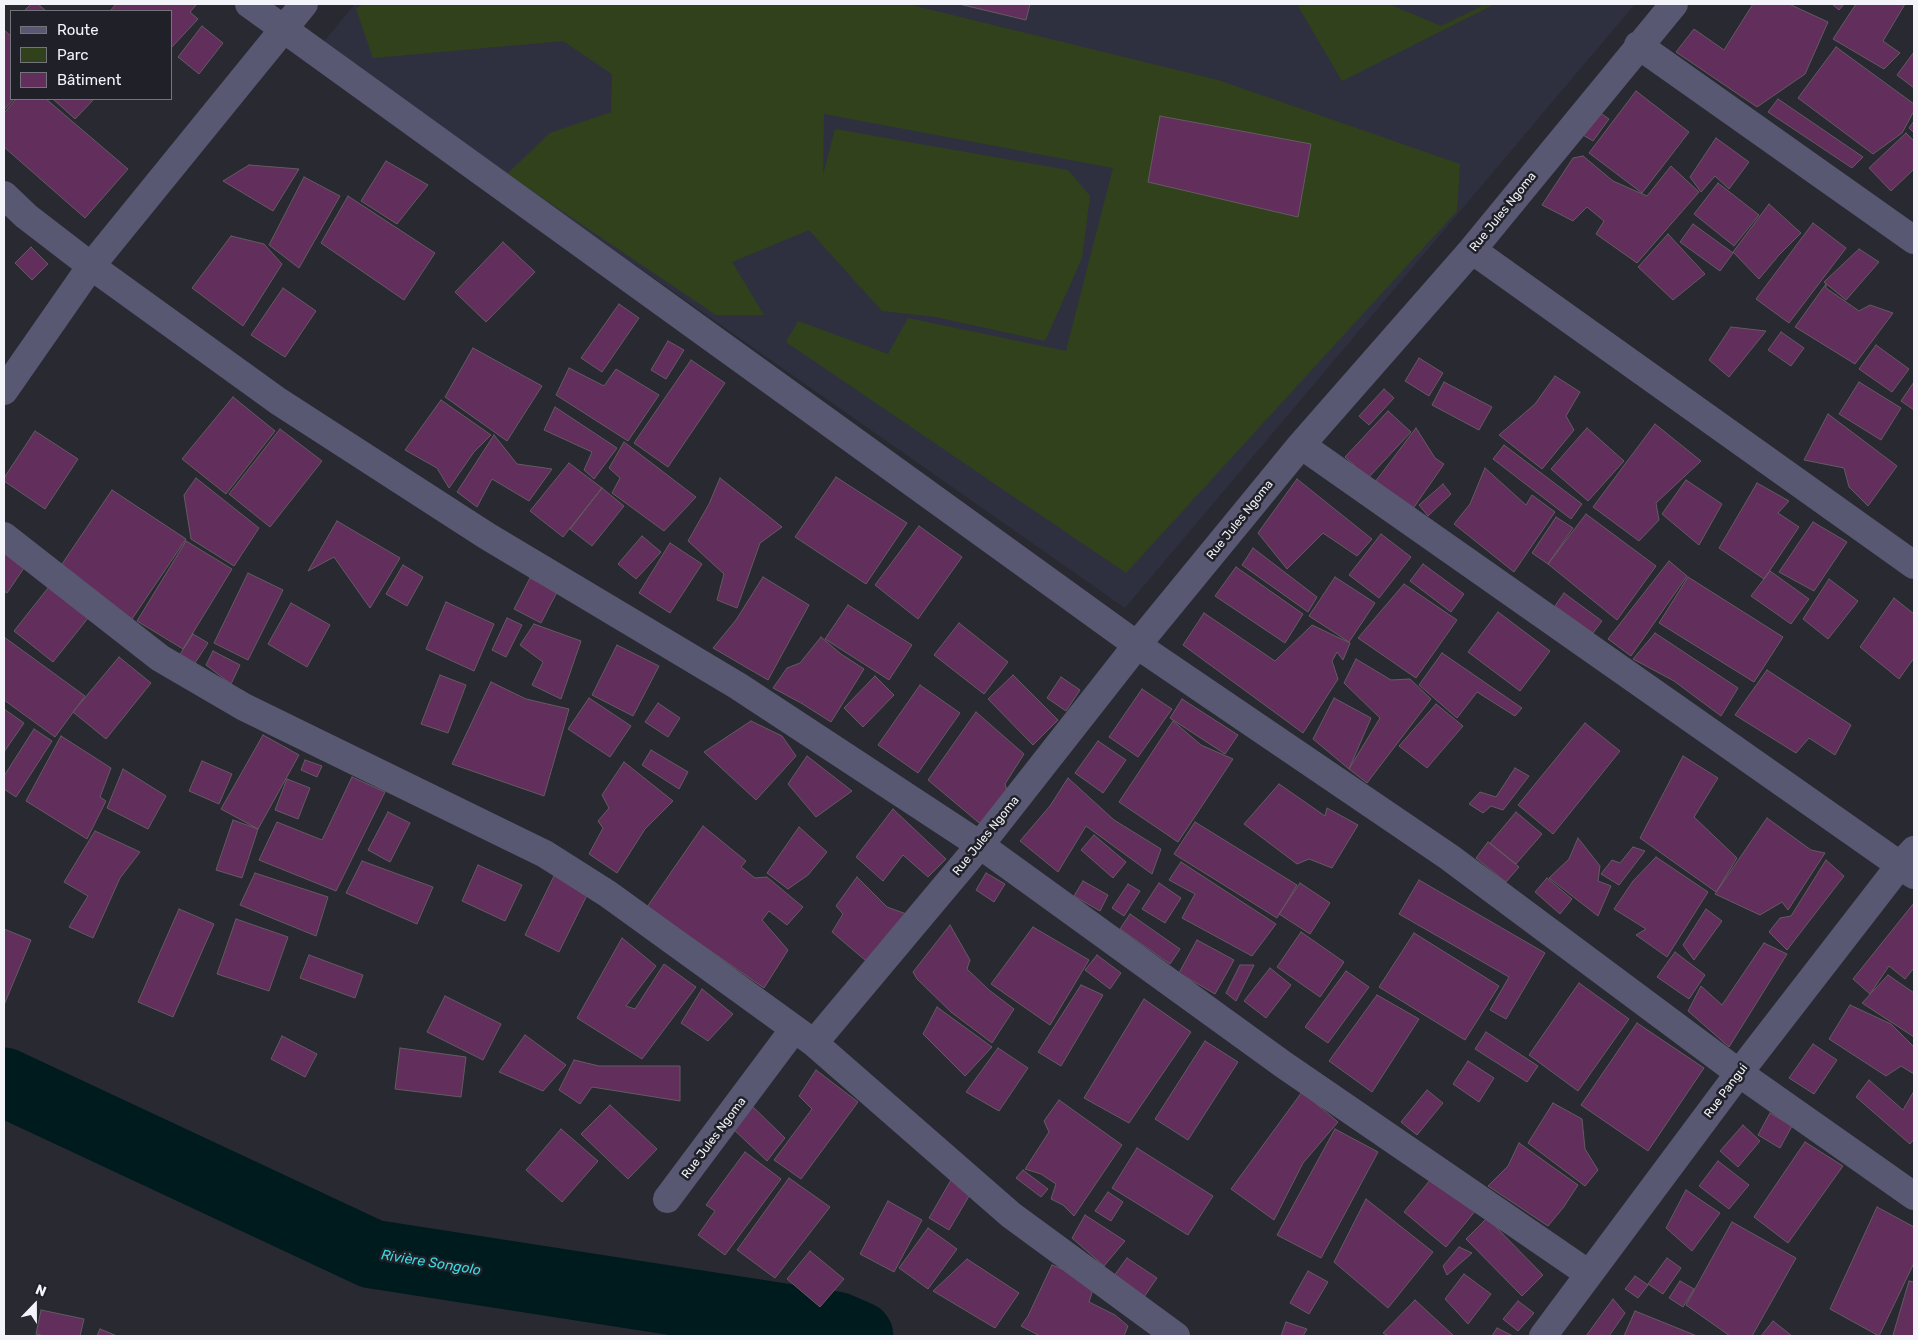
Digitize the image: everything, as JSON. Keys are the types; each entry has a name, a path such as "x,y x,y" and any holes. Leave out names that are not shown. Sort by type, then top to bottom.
{"street":[{"path":"249,4 1137,645 1449,857 1740,1073 1914,1196"},
{"path":"4,391 91,266 304,4"},
{"name":"Rue Jules Ngoma","path":"668,1199 804,1036 980,845 1137,645 1301,445 1472,250 1638,45 1674,4"},
{"path":"1638,45 1914,240"},
{"path":"4,196 26,216 91,266 286,406 487,536 738,686 980,845 1284,1065 1589,1274"},
{"path":"1472,250 1914,565"},
{"path":"1301,445 1910,863"},
{"path":"4,536 160,658 244,707 545,854 608,894 804,1036 1011,1215 1176,1336"},
{"name":"Rue Pangui","path":"1543,1336 1740,1073 1910,863"}],"shaded area":[{"path":"355,4 1635,4 1125,608 321,45"}],"green space":[{"path":"363,4 907,4 1218,80 1460,164 1457,211 1126,573 786,342 798,321 888,354 908,318 1066,351 1113,168 824,114 823,175 835,129 1068,170 1090,196 1082,258 1045,341 936,317 882,311 809,230 732,262 764,315 716,315 507,174 550,133 611,112 612,74 563,41 373,58 356,9"},
{"path":"1315,4 1389,4 1441,26 1480,7 1481,4 1495,4 1342,81 1298,6"}],"building":[{"path":"31,4 38,4 45,10 25,10"},
{"path":"116,4 197,4 190,12 198,19 172,47 172,10 111,10"},
{"path":"959,4 1030,4 1026,20"},
{"path":"1753,4 1789,4 1828,22 1805,74 1757,107 1676,52 1694,29 1724,50"},
{"path":"1832,4 1844,4 1839,10"},
{"path":"1856,4 1905,4 1883,41 1900,53 1884,69 1833,39"},
{"path":"202,26 223,43 199,74 178,57"},
{"path":"4,30 10,35 10,100 13,100 4,110"},
{"path":"1836,47 1914,104 1914,111 1902,133 1873,154 1798,98"},
{"path":"1914,52 1914,88 1897,75"},
{"path":"1636,91 1689,132 1642,193 1589,153"},
{"path":"1778,99 1863,157 1852,168 1768,112"},
{"path":"15,100 47,100 128,169 85,218 4,147 4,113"},
{"path":"54,100 93,100 75,119"},
{"path":"1593,108 1609,119 1593,141 1578,132"},
{"path":"1160,116 1311,144 1298,217 1148,182"},
{"path":"1914,121 1914,133 1909,128"},
{"path":"1906,133 1914,141 1914,169 1891,191 1869,168"},
{"path":"1716,138 1749,162 1729,189 1715,176 1701,192 1690,177"},
{"path":"1583,156 1613,181 1647,196 1671,166 1699,192 1637,263 1596,234 1604,221 1587,207 1573,221 1542,205 1573,158"},
{"path":"386,161 428,185 397,224 361,201"},
{"path":"249,165 299,169 273,211 223,181"},
{"path":"304,177 340,196 299,268 269,245"},
{"path":"1718,183 1759,215 1734,246 1694,214"},
{"path":"348,196 435,253 404,300 321,243"},
{"path":"1769,204 1801,233 1759,279 1733,252"},
{"path":"1813,223 1846,248 1789,323 1756,299"},
{"path":"1693,224 1733,253 1720,271 1680,242"},
{"path":"1668,234 1705,274 1673,300 1638,267"},
{"path":"231,236 264,244 282,264 243,326 192,288"},
{"path":"503,242 535,272 486,322 455,292"},
{"path":"31,247 48,264 32,280 15,263"},
{"path":"1859,249 1879,262 1846,300 1824,282"},
{"path":"1826,284 1826,288 1859,311 1870,305 1893,313 1855,364 1795,327"},
{"path":"283,288 316,311 285,357 251,335"},
{"path":"619,304 639,318 602,372 581,358"},
{"path":"1731,327 1766,331 1729,377 1709,360"},
{"path":"1781,332 1804,348 1791,366 1768,350"},
{"path":"668,341 684,350 666,379 651,370"},
{"path":"1876,345 1909,369 1892,392 1859,369"},
{"path":"473,348 542,386 507,441 445,397"},
{"path":"1419,358 1443,373 1429,396 1405,381"},
{"path":"691,360 725,383 668,467 634,443"},
{"path":"569,368 604,386 616,369 659,395 628,441 556,395"},
{"path":"1555,376 1580,392 1566,416 1574,430 1542,469 1499,435 1535,404"},
{"path":"1444,382 1492,407 1479,430 1432,405"},
{"path":"1859,382 1901,408 1881,440 1839,414"},
{"path":"1914,382 1914,410 1901,401"},
{"path":"1384,389 1394,398 1369,425 1359,416"},
{"path":"233,397 275,431 226,494 182,459"},
{"path":"441,400 491,435 474,452 449,488 437,468 405,450"},
{"path":"555,407 617,448 594,479 584,470 592,452 544,430"},
{"path":"1388,411 1411,432 1368,478 1345,457"},
{"path":"1828,414 1897,466 1868,506 1849,487 1844,468 1804,460"},
{"path":"1655,424 1701,461 1656,503 1659,520 1639,541 1593,507"},
{"path":"1416,428 1435,458 1444,464 1412,510 1375,482"},
{"path":"1587,428 1624,461 1588,501 1551,469"},
{"path":"280,429 322,461 270,527 229,494"},
{"path":"35,431 78,459 45,509 4,481 4,478"},
{"path":"494,435 517,464 552,469 529,501 492,479 477,507 457,492"},
{"path":"624,442 696,497 664,531 612,493 620,478 609,468"},
{"path":"1504,445 1582,504 1571,519 1493,459"},
{"path":"569,463 602,488 563,537 530,511"},
{"path":"1485,468 1526,505 1532,495 1555,512 1514,572 1454,524 1470,504"},
{"path":"836,477 907,523 866,584 795,537"},
{"path":"196,478 259,528 234,566 191,539 184,495"},
{"path":"720,478 782,527 760,543 737,608 717,600 724,574 688,541 709,504"},
{"path":"1297,479 1372,539 1357,556 1323,533 1287,569 1258,533"},
{"path":"1686,480 1722,504 1699,545 1662,514"},
{"path":"1757,483 1789,501 1778,513 1799,527 1764,579 1719,548"},
{"path":"1443,484 1451,494 1428,516 1419,505"},
{"path":"602,488 624,506 592,546 570,529"},
{"path":"112,490 186,539 132,619 58,570"},
{"path":"1586,514 1656,566 1617,620 1548,564"},
{"path":"1556,517 1573,528 1548,564 1532,553"},
{"path":"337,521 400,558 370,608 334,557 308,571"},
{"path":"1813,522 1847,542 1814,591 1779,572"},
{"path":"919,526 962,557 918,619 875,585"},
{"path":"1381,534 1411,557 1379,598 1349,575"},
{"path":"642,536 661,552 636,579 618,564"},
{"path":"186,541 232,569 183,649 137,621"},
{"path":"670,543 702,564 670,613 639,593"},
{"path":"1253,548 1317,597 1308,612 1242,565"},
{"path":"4,549 26,565 7,593 4,591"},
{"path":"1669,561 1687,576 1631,656 1608,639"},
{"path":"1423,564 1464,594 1451,612 1410,581"},
{"path":"403,565 423,577 407,606 386,594"},
{"path":"1236,567 1303,614 1285,643 1215,596"},
{"path":"1770,571 1809,599 1791,624 1751,596"},
{"path":"248,573 283,590 248,660 214,643"},
{"path":"763,577 809,605 768,680 713,648 736,620"},
{"path":"1335,577 1375,603 1349,642 1309,616"},
{"path":"1688,577 1783,637 1754,682 1659,623"},
{"path":"530,578 557,592 541,623 514,609"},
{"path":"1829,579 1858,601 1828,639 1803,619"},
{"path":"52,583 92,613 53,662 14,631"},
{"path":"1404,584 1457,620 1416,678 1358,638"},
{"path":"1564,593 1602,621 1593,633 1555,606"},
{"path":"1894,598 1914,614 1914,658 1899,679 1860,647"},
{"path":"446,602 494,624 474,671 426,649"},
{"path":"291,603 330,625 307,667 268,644"},
{"path":"848,605 912,645 889,680 825,639"},
{"path":"1498,612 1550,651 1520,691 1468,652"},
{"path":"1204,613 1275,661 1312,625 1350,643 1343,660 1337,652 1332,661 1338,679 1303,733 1183,645"},
{"path":"507,618 522,625 506,657 492,650"},
{"path":"959,623 1008,662 984,694 934,655"},
{"path":"534,624 581,641 561,699 532,685 543,662 520,645"},
{"path":"1655,633 1738,688 1721,716 1674,681 1633,659"},
{"path":"193,634 208,643 193,666 179,656"},
{"path":"4,637 85,696 55,737 4,700"},
{"path":"821,637 841,654 864,669 831,722 773,688 787,668 800,663"},
{"path":"617,645 659,666 633,716 592,695"},
{"path":"213,651 240,665 231,684 206,665"},
{"path":"1442,653 1522,708 1515,716 1477,692 1457,718 1419,685"},
{"path":"119,657 151,683 106,739 73,712"},
{"path":"1356,659 1391,680 1410,679 1431,699 1367,783 1349,769 1380,718 1344,683"},
{"path":"1767,670 1851,725 1835,755 1809,738 1796,753 1735,715"},
{"path":"440,675 466,685 448,733 421,724"},
{"path":"1013,675 1058,720 1033,745 988,699"},
{"path":"875,676 894,695 863,727 844,708"},
{"path":"1061,677 1080,690 1066,711 1047,698"},
{"path":"491,682 526,699 569,709 544,796 452,764"},
{"path":"920,685 960,713 918,773 878,745"},
{"path":"1142,689 1172,709 1138,757 1109,737"},
{"path":"589,698 631,726 610,757 568,729"},
{"path":"1334,698 1371,718 1349,769 1313,739"},
{"path":"1182,699 1238,735 1225,754 1170,718"},
{"path":"658,703 680,718 668,737 645,722"},
{"path":"1436,704 1463,726 1427,768 1399,746"},
{"path":"4,709 24,723 4,752"},
{"path":"976,712 1024,754 1005,784 1009,797 984,827 928,780"},
{"path":"751,721 782,736 796,756 756,800 704,752"},
{"path":"1173,721 1201,745 1233,759 1178,842 1119,802"},
{"path":"1585,723 1620,751 1553,834 1518,805"},
{"path":"34,729 52,741 16,797 4,789 4,776"},
{"path":"263,735 299,755 258,829 221,809"},
{"path":"61,736 111,768 100,797 106,801 87,839 26,801"},
{"path":"1098,741 1126,760 1103,793 1075,773"},
{"path":"651,750 688,772 679,789 642,765"},
{"path":"807,756 852,791 816,817 788,784"},
{"path":"1683,756 1718,778 1694,817 1737,858 1716,892 1640,838"},
{"path":"305,760 322,766 317,777 301,770"},
{"path":"202,761 232,774 219,804 189,791"},
{"path":"624,762 673,801 645,829 617,873 589,854 603,828 598,821 609,808 602,795"},
{"path":"1515,768 1529,776 1503,810 1491,806 1483,813 1469,804 1480,792 1496,797"},
{"path":"123,769 166,796 148,829 107,808"},
{"path":"352,777 385,792 336,891 259,860 277,822 322,840"},
{"path":"1068,778 1114,820 1161,849 1152,874 1086,826 1058,872 1020,841 1050,806"},
{"path":"287,779 310,788 298,819 275,810"},
{"path":"1279,784 1325,816 1327,808 1358,825 1332,868 1309,859 1297,864 1244,824"},
{"path":"893,809 946,859 928,877 903,855 883,881 856,857"},
{"path":"388,812 410,823 390,862 368,850"},
{"path":"1516,812 1542,834 1516,864 1490,843"},
{"path":"1767,818 1811,850 1825,853 1788,910 1782,902 1760,915 1715,894"},
{"path":"233,820 258,829 242,878 216,870"},
{"path":"1195,822 1297,885 1277,918 1174,854"},
{"path":"703,826 746,861 741,867 755,878 767,877 803,907 787,925 769,911 762,920 788,950 764,988 647,907"},
{"path":"799,827 827,852 808,875 788,889 767,873"},
{"path":"95,831 140,852 120,878 93,938 69,927 88,896 64,882"},
{"path":"1094,835 1126,862 1113,878 1081,850"},
{"path":"1578,838 1600,866 1598,881 1611,886 1598,916 1549,878 1569,859"},
{"path":"1488,842 1519,867 1506,882 1476,858"},
{"path":"1633,847 1645,851 1619,885 1601,874 1612,860 1620,863"},
{"path":"1656,857 1708,892 1667,957 1636,935 1646,929 1614,909 1633,881"},
{"path":"1826,860 1844,876 1787,950 1769,932 1780,918 1791,916"},
{"path":"362,861 433,887 417,924 346,893"},
{"path":"1181,862 1276,924 1252,956 1182,918 1195,894 1169,880"},
{"path":"478,865 522,885 505,921 462,901"},
{"path":"557,870 591,887 559,952 525,935"},
{"path":"255,873 328,897 316,936 240,905"},
{"path":"986,873 1005,884 994,902 976,890"},
{"path":"857,877 887,907 909,915 872,966 832,932 843,914 836,906"},
{"path":"1547,878 1572,899 1560,914 1535,892"},
{"path":"1419,880 1545,953 1506,1019 1490,1010 1509,977 1399,914"},
{"path":"1083,881 1108,895 1100,911 1074,896"},
{"path":"1159,883 1181,898 1165,923 1142,909"},
{"path":"1300,883 1330,903 1310,934 1279,914"},
{"path":"1128,884 1140,891 1124,916 1112,908"},
{"path":"1914,903 1914,968 1905,979 1889,966 1870,994 1853,979"},
{"path":"179,909 214,924 173,1017 138,1002"},
{"path":"1706,909 1722,921 1694,960 1683,945"},
{"path":"1130,914 1180,949 1170,964 1120,929"},
{"path":"236,919 288,937 269,991 217,974"},
{"path":"950,925 970,960 967,969 989,990 1014,1009 992,1043 951,1012 917,979 913,972"},
{"path":"1033,927 1089,960 1050,1025 991,984"},
{"path":"4,929 31,940 4,1005"},
{"path":"1301,932 1344,962 1320,997 1277,967"},
{"path":"1414,933 1499,986 1465,1040 1379,987"},
{"path":"622,938 656,966 626,1006 635,1009 664,964 696,987 642,1059 577,1018"},
{"path":"1197,940 1234,960 1215,994 1179,973"},
{"path":"1764,943 1787,954 1729,1047 1688,1011 1701,986 1722,1005"},
{"path":"1675,952 1705,975 1689,999 1657,977"},
{"path":"309,955 363,975 355,998 300,978"},
{"path":"1097,955 1121,973 1110,989 1085,970"},
{"path":"1240,965 1254,965 1236,1001 1226,993"},
{"path":"1270,968 1291,985 1266,1018 1244,1001"},
{"path":"1346,971 1369,987 1328,1043 1305,1027"},
{"path":"1888,975 1914,993 1914,1037 1862,1003"},
{"path":"1579,983 1629,1019 1578,1091 1529,1055"},
{"path":"1081,985 1103,995 1061,1066 1038,1052"},
{"path":"702,989 733,1014 708,1041 681,1023"},
{"path":"1377,995 1419,1019 1372,1092 1329,1061"},
{"path":"445,996 501,1024 483,1060 427,1032"},
{"path":"1144,999 1191,1032 1129,1123 1084,1098"},
{"path":"1850,1005 1891,1024 1914,1047 1914,1074 1901,1066 1886,1076 1829,1039"},
{"path":"937,1007 992,1047 965,1076 923,1034"},
{"path":"1637,1023 1704,1068 1648,1151 1581,1105"},
{"path":"1486,1032 1538,1066 1527,1082 1475,1049"},
{"path":"525,1035 566,1065 543,1091 499,1072"},
{"path":"282,1036 317,1054 305,1077 271,1059"},
{"path":"1205,1041 1238,1062 1188,1140 1155,1119"},
{"path":"1813,1044 1837,1060 1814,1094 1789,1078"},
{"path":"400,1048 466,1057 461,1097 395,1089"},
{"path":"998,1048 1028,1068 999,1111 966,1092"},
{"path":"574,1060 599,1066 680,1066 680,1101 592,1087 580,1104 559,1090"},
{"path":"1468,1061 1494,1078 1479,1102 1453,1084"},
{"path":"816,1070 858,1102 801,1179 774,1160 812,1109 799,1096"},
{"path":"1869,1080 1903,1110 1914,1091 1914,1139 1910,1144 1856,1097"},
{"path":"1427,1090 1443,1103 1417,1135 1401,1122"},
{"path":"1302,1092 1338,1122 1303,1163 1274,1220 1231,1189"},
{"path":"1059,1100 1122,1145 1074,1216 1063,1205 1051,1199 1056,1184 1041,1174 1025,1169 1049,1132 1044,1121"},
{"path":"1553,1103 1582,1119 1585,1149 1598,1170 1585,1186 1528,1143"},
{"path":"750,1104 785,1138 767,1161 730,1126"},
{"path":"610,1105 657,1149 628,1179 581,1134"},
{"path":"1770,1113 1792,1126 1780,1148 1758,1135"},
{"path":"1743,1125 1760,1141 1738,1167 1720,1151"},
{"path":"561,1129 598,1161 562,1202 526,1170"},
{"path":"1335,1129 1378,1152 1321,1258 1277,1235"},
{"path":"1805,1142 1843,1166 1788,1243 1754,1217"},
{"path":"1519,1143 1578,1185 1548,1226 1488,1186 1508,1166"},
{"path":"1137,1148 1213,1196 1188,1235 1112,1188"},
{"path":"745,1152 781,1179 725,1255 698,1235 715,1211 706,1205"},
{"path":"1718,1161 1749,1185 1729,1209 1699,1186"},
{"path":"1023,1170 1048,1189 1041,1197 1016,1178"},
{"path":"789,1178 830,1207 775,1278 737,1250"},
{"path":"1431,1179 1476,1210 1446,1247 1404,1212"},
{"path":"951,1180 972,1191 949,1230 929,1218"},
{"path":"1686,1190 1720,1213 1692,1251 1666,1228"},
{"path":"1108,1192 1123,1202 1111,1221 1095,1211"},
{"path":"1366,1199 1433,1252 1388,1308 1334,1262"},
{"path":"888,1201 922,1220 894,1272 860,1254"},
{"path":"1877,1207 1914,1227 1914,1263 1879,1336 1830,1309"},
{"path":"1085,1215 1125,1241 1104,1266 1072,1238"},
{"path":"1487,1218 1543,1275 1522,1296 1466,1239"},
{"path":"1732,1222 1796,1258 1752,1336 1730,1336 1686,1305"},
{"path":"928,1228 957,1249 928,1289 899,1268"},
{"path":"1459,1247 1472,1253 1447,1275 1443,1266"},
{"path":"810,1251 844,1279 820,1307 787,1279"},
{"path":"1127,1258 1157,1278 1144,1297 1114,1276"},
{"path":"1667,1258 1681,1268 1663,1294 1648,1284"},
{"path":"967,1259 1019,1293 995,1328 933,1291"},
{"path":"1052,1265 1095,1283 1089,1302 1115,1315 1128,1326 1124,1336 1040,1336 1021,1326 1028,1316"},
{"path":"1308,1271 1328,1282 1309,1314 1290,1303"},
{"path":"1464,1274 1491,1294 1468,1324 1445,1299"},
{"path":"1635,1276 1648,1285 1638,1298 1625,1289"},
{"path":"1680,1281 1694,1289 1683,1307 1669,1298"},
{"path":"1909,1281 1914,1282 1914,1336 1893,1335"},
{"path":"1613,1299 1625,1313 1609,1336 1586,1336"},
{"path":"1415,1300 1454,1336 1389,1336 1383,1333"},
{"path":"1518,1301 1534,1313 1518,1331 1503,1319"},
{"path":"41,1310 84,1319 80,1336 45,1336 36,1334"},
{"path":"1635,1311 1697,1336 1624,1336"},
{"path":"1773,1321 1792,1336 1761,1336"},
{"path":"1286,1322 1307,1329 1303,1336 1281,1336"},
{"path":"1497,1328 1513,1336 1492,1336"},
{"path":"100,1329 117,1336 97,1336"}],"waterway":[{"name":"Rivière Songolo","path":"4,1082 372,1254 836,1326 859,1336"}]}
